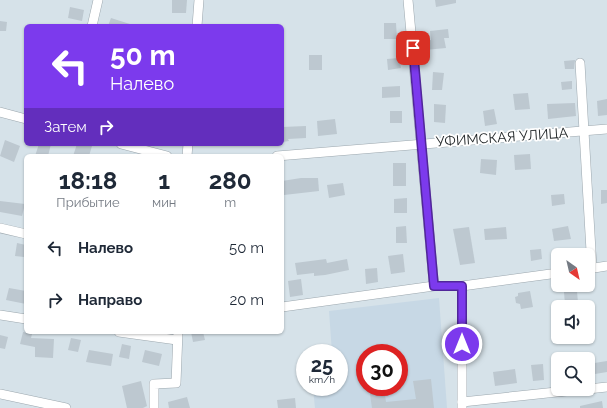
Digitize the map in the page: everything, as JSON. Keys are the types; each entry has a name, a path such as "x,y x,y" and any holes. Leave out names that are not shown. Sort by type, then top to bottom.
{"street":[{"path":"92,24 98,0"},
{"path":"197,24 199,0"},
{"path":"408,0 434,286"},
{"path":"580,63 585,130 589,248"},
{"path":"0,112 24,118"},
{"name":"УФИМСКАЯ УЛИЦА","path":"284,155 607,129"},
{"path":"129,146 159,154"},
{"path":"0,228 24,234"},
{"path":"595,268 607,266"},
{"path":"284,306 434,286 462,286 551,274"},
{"path":"462,286 462,405 551,393"},
{"path":"0,315 24,319"},
{"path":"148,334 178,336 176,383 154,384 154,408"},
{"path":"595,388 607,387"},
{"path":"0,394 66,408"}],"shaded area":[{"path":"439,298 447,408 315,408 314,396 348,396 348,344 331,344 329,311"}],"building":[{"path":"172,0 187,0 186,13 172,13"},
{"path":"435,0 456,0 456,3 436,7"},
{"path":"70,7 84,10 82,21 68,18"},
{"path":"111,18 130,24 109,24"},
{"path":"0,21 7,22 6,31 0,31"},
{"path":"384,23 396,23 397,39 384,39"},
{"path":"448,29 449,38 444,38 446,48 425,50 424,41 431,40 430,31"},
{"path":"309,55 322,55 322,70 309,70"},
{"path":"399,58 401,68 388,70 387,59"},
{"path":"575,60 574,69 565,69 564,61"},
{"path":"433,72 444,73 442,90 432,90"},
{"path":"572,81 572,89 562,90 561,82"},
{"path":"400,86 400,97 382,98 382,87"},
{"path":"528,93 530,109 515,110 513,94"},
{"path":"607,99 607,115 598,116 597,101"},
{"path":"575,103 576,116 548,119 547,104"},
{"path":"434,104 446,105 445,123 434,122"},
{"path":"494,109 497,124 485,126 483,111"},
{"path":"390,111 402,111 402,123 390,123"},
{"path":"335,119 337,134 318,136 317,121"},
{"path":"306,126 306,138 288,139 289,141 284,142 284,127"},
{"path":"5,140 20,146 14,162 0,156"},
{"path":"38,146 50,146 48,154 36,154"},
{"path":"76,146 92,146 90,154 74,154"},
{"path":"530,154 531,169 515,170 514,155"},
{"path":"481,159 497,160 496,175 480,173"},
{"path":"393,163 406,163 406,186 393,186"},
{"path":"301,178 318,178 319,191 284,195 284,181"},
{"path":"343,183 345,195 329,198 327,185"},
{"path":"601,190 607,190 607,203 601,204"},
{"path":"564,194 565,204 552,206 551,195"},
{"path":"407,198 407,213 394,213 394,199"},
{"path":"0,201 24,204 22,216 0,212"},
{"path":"406,226 407,243 396,243 396,227"},
{"path":"568,226 571,239 554,241 552,229"},
{"path":"469,227 475,263 460,265 453,229"},
{"path":"506,227 507,239 485,240 484,229"},
{"path":"17,243 24,245 24,257 15,256"},
{"path":"541,249 542,259 531,261 530,250"},
{"path":"403,254 405,272 391,274 388,256"},
{"path":"326,259 327,263 347,259 349,270 325,275 314,276 314,273 297,275 295,263"},
{"path":"377,268 378,282 366,284 365,269"},
{"path":"301,279 303,295 290,297 288,281"},
{"path":"9,288 24,291 24,304 6,300"},
{"path":"530,291 533,307 521,309 520,304 516,303 515,297 518,296 518,293"},
{"path":"564,292 577,292 578,300 565,300"},
{"path":"23,332 24,334 32,334 31,338 54,339 53,358 35,357 35,347 20,344"},
{"path":"191,334 204,334 205,340 193,342"},
{"path":"0,335 8,337 5,349 0,348"},
{"path":"71,338 81,340 78,352 68,350"},
{"path":"122,344 131,346 129,359 119,357"},
{"path":"89,350 113,354 111,366 86,362"},
{"path":"145,350 162,354 159,366 142,362"},
{"path":"607,361 607,372 595,374 595,363"},
{"path":"543,364 544,380 533,381 531,365"},
{"path":"515,369 517,383 495,386 493,372"},
{"path":"431,379 434,408 372,408 370,396 385,396 386,402 416,399 413,381"},
{"path":"141,381 147,406 143,408 127,408 122,386"},
{"path":"187,397 190,408 169,408 168,402"},
{"path":"295,398 296,408 278,408 277,400"},
{"path":"602,401 603,408 580,408 580,406"}],"route":[{"path":"413,48 434,286 462,286 462,344"}]}
